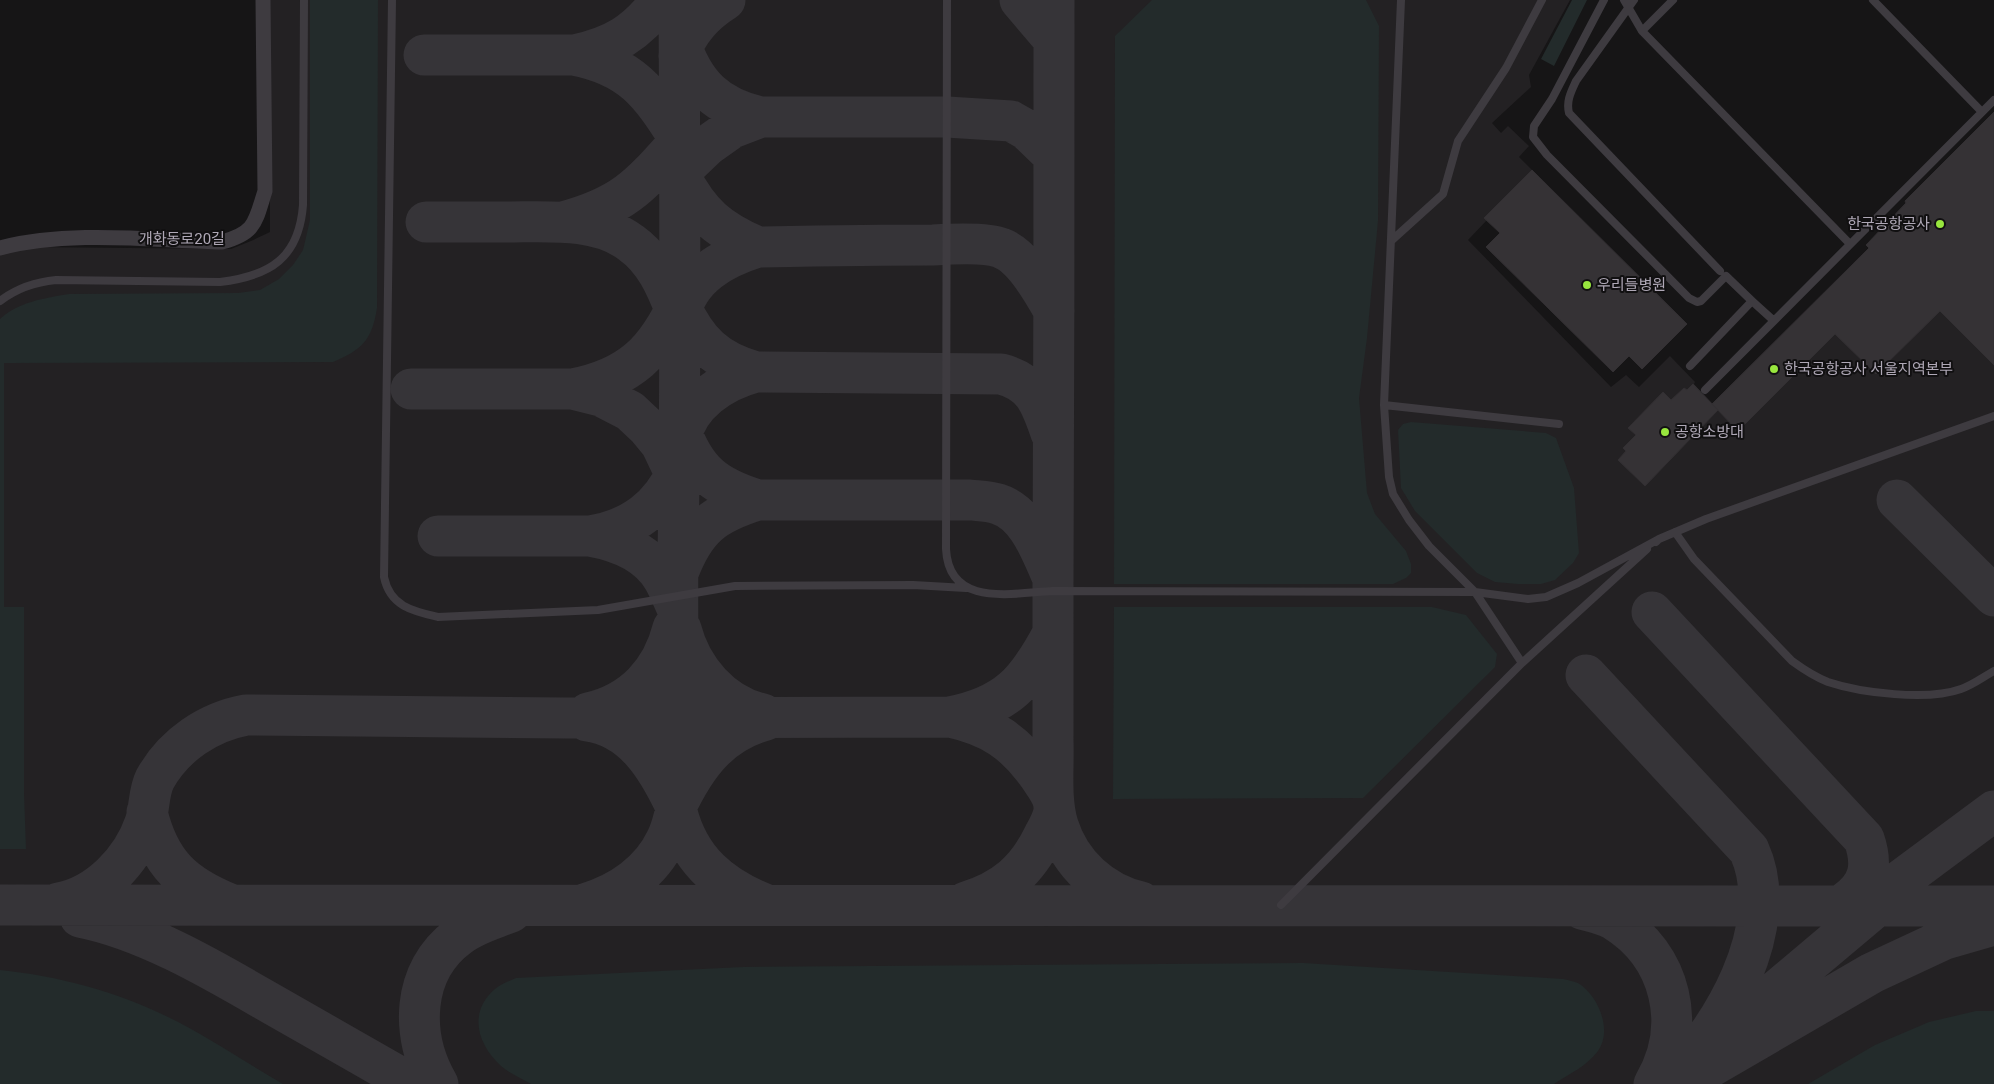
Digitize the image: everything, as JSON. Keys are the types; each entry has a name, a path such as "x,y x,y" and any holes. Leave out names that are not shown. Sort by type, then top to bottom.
{"street":[{"name":"개화동로20길","path":"0,248 22,243 64,238 222,242 240,237 250,228 257,215 265,191 263,0"}],"lane":[{"path":"0,301 24,286 49,281 220,282 240,280 272,266 285,254 295,243 300,228 302,211 304,0"},
{"path":"392,0 384,577 389,593 395,600 406,608 418,612 438,617 598,610 735,586 913,585 966,588 992,593 1053,591 1475,592 1528,599 1546,597 1578,583 1660,538 1994,416"},
{"path":"947,0 946,549 947,563 950,569 959,583 966,588"},
{"path":"1401,0 1384,405 1389,477 1393,494 1409,520 1429,546 1475,592 1522,663"},
{"path":"1391,241 1443,194 1458,141 1506,68 1542,0"},
{"path":"1604,0 1552,99 1534,126 1533,137 1547,155 1689,298 1697,302 1701,301 1723,273"},
{"path":"1634,0 1626,4 1576,81 1570,95 1569,113 1723,273 1773,320"},
{"path":"1642,31 1673,0"},
{"path":"1873,0 1982,112"},
{"path":"1626,4 1642,31 1850,244"},
{"path":"1705,390 1994,100"},
{"path":"1690,366 1752,301"},
{"path":"1384,405 1559,424"},
{"path":"1675,532 1694,559 1792,661 1828,682 1920,696 1961,689 1994,671"},
{"path":"1281,905 1522,663 1608,583 1660,538"}],"shaded area":[{"path":"270,0 1570,0 1529,75 1531,87 1492,123 1501,133 1508,126 1529,146 1519,157 1532,170 1485,218 1487,220 1468,240 1611,387 1626,375 1639,387 1670,356 1695,382 1694,384 1712,404 1869,248 1866,245 1906,203 1905,201 1994,112 1994,1084 0,1084 0,252 27,247 231,249 270,232"},
{"path":"310,0 378,0 377,308 372,328 369,336 358,348 333,362 4,363 4,607 24,607 24,793 26,849 0,849 0,319 15,308 23,305 41,299 69,294 238,293 260,290 279,279 293,265 303,250 310,220"},
{"path":"1152,0 1366,0 1379,26 1378,221 1367,338 1359,398 1367,493 1375,514 1406,551 1411,564 1411,573 1406,578 1393,584 1114,584 1115,36"},
{"path":"1572,0 1587,0 1554,66 1541,59"},
{"path":"1411,422 1546,433 1556,438 1574,488 1579,553 1573,563 1555,580 1541,584 1495,582 1477,573 1415,511 1401,488 1398,430 1403,424"},
{"path":"1114,607 1432,607 1466,615 1497,654 1495,667 1363,798 1113,799"},
{"path":"1303,963 1572,981 1585,989 1597,1004 1604,1023 1602,1043 1589,1061 1554,1084 531,1084 501,1066 486,1048 479,1028 481,1008 487,998 497,987 516,978 743,967"},
{"path":"0,970 43,976 86,986 148,1008 183,1024 283,1084 0,1084"},
{"path":"1976,1011 1994,1011 1994,1084 1808,1084 1875,1045 1929,1022"}],"building":[{"name":"한국공항공사","path":"1994,112 1994,365 1940,311 1876,374 1835,334 1738,431 1712,404 1869,248 1866,245 1906,203 1905,201"},
{"name":"우리들병원","path":"1532,170 1687,324 1642,369 1629,356 1613,372 1486,247 1500,233 1484,218"},
{"name":"공항소방대","path":"1693,384 1718,410 1645,486 1618,460 1626,451 1623,448 1636,435 1628,428 1663,392 1671,400 1684,388 1687,390"}],"taxiway":[{"path":"574,55 601,48 623,37 643,21 661,0"},
{"path":"679,0 680,348 678,678 673,789 682,829 699,858 721,880 734,889 765,904"},
{"path":"679,56 682,47 697,24 725,0"},
{"path":"1020,0 1054,40"},
{"path":"1054,0 1054,805 1063,839 1079,864 1089,875 1113,892 1141,902"},
{"path":"680,42 692,70 709,92 732,107 761,117"},
{"path":"424,55 574,55 594,60 625,74 637,84 659,108 680,140"},
{"path":"680,185 687,165 708,145 732,128 761,117 947,117 1011,121 1027,130 1054,156"},
{"path":"563,222 584,216 616,202 641,183 679,142"},
{"path":"680,176 695,201 711,219 732,234 758,247"},
{"path":"426,222 554,222 587,225 603,229 631,243 647,257 664,283 676,312"},
{"path":"680,315 691,289 709,270 732,257 758,247 958,244 995,246 1009,252 1032,275 1054,311"},
{"path":"573,389 610,378 626,370 639,360 661,334 680,300"},
{"path":"680,305 693,330 709,348 730,362 756,372"},
{"path":"680,440 690,415 708,396 731,381 756,372 1001,374 1021,383 1035,396 1044,413 1051,433"},
{"path":"411,389 573,389 601,396 630,411 647,427 661,444 678,480"},
{"path":"680,428 692,456 708,475 718,483 758,500"},
{"path":"590,536 619,528 644,514 663,495 679,468"},
{"path":"678,573 691,545 708,525 717,517 742,505 758,500 970,500 998,504 1017,515 1031,533 1051,574"},
{"path":"1897,500 1994,596"},
{"path":"438,536 590,536 611,541 632,550 650,562 664,580 677,608"},
{"path":"1652,612 1864,839 1867,848 1868,873 1861,888 1847,901"},
{"path":"588,713 619,702 643,683 653,672 661,658 673,628"},
{"path":"681,629 692,658 710,683 734,703 763,714"},
{"path":"59,903 87,893 112,875 132,851 139,837 147,818 153,784 163,767 193,737 218,723 232,718 246,715 566,718 950,717 970,712 1001,699 1024,678 1053,633"},
{"path":"1586,675 1749,850 1758,880 1759,911 1753,944 1741,976 1726,1008 1707,1037 1666,1084"},
{"path":"950,717 978,725 1001,737 1011,745 1039,776 1054,803 1052,818 1047,829 1037,848 1022,869 1013,878 992,892 966,902"},
{"path":"676,807 701,764 722,742 735,733 766,720"},
{"path":"587,721 618,731 642,751 660,777 675,805"},
{"path":"587,903 623,887 652,862 666,840 676,810"},
{"path":"1856,899 1874,894 1897,883 1994,811"},
{"path":"147,812 158,845 175,870 199,889 230,904"},
{"path":"0,905 1994,906"},
{"path":"1719,1039 1878,905"},
{"path":"1582,909 1610,918 1634,935 1650,953 1661,972 1669,994 1672,1016 1670,1039 1664,1062 1654,1084"},
{"path":"438,1084 423,1046 420,1025 420,1005 424,986 432,967 443,950 459,936 478,925 511,912"},
{"path":"80,917 127,930 174,950 220,974 412,1084"},
{"path":"1681,1084 1872,973 1945,939 1994,925"}],"place":[{"name":"한국공항공사","path":"1940,224"},
{"name":"우리들병원","path":"1587,285"},
{"name":"한국공항공사 서울지역본부","path":"1774,369"},
{"name":"공항소방대","path":"1665,432"}]}
